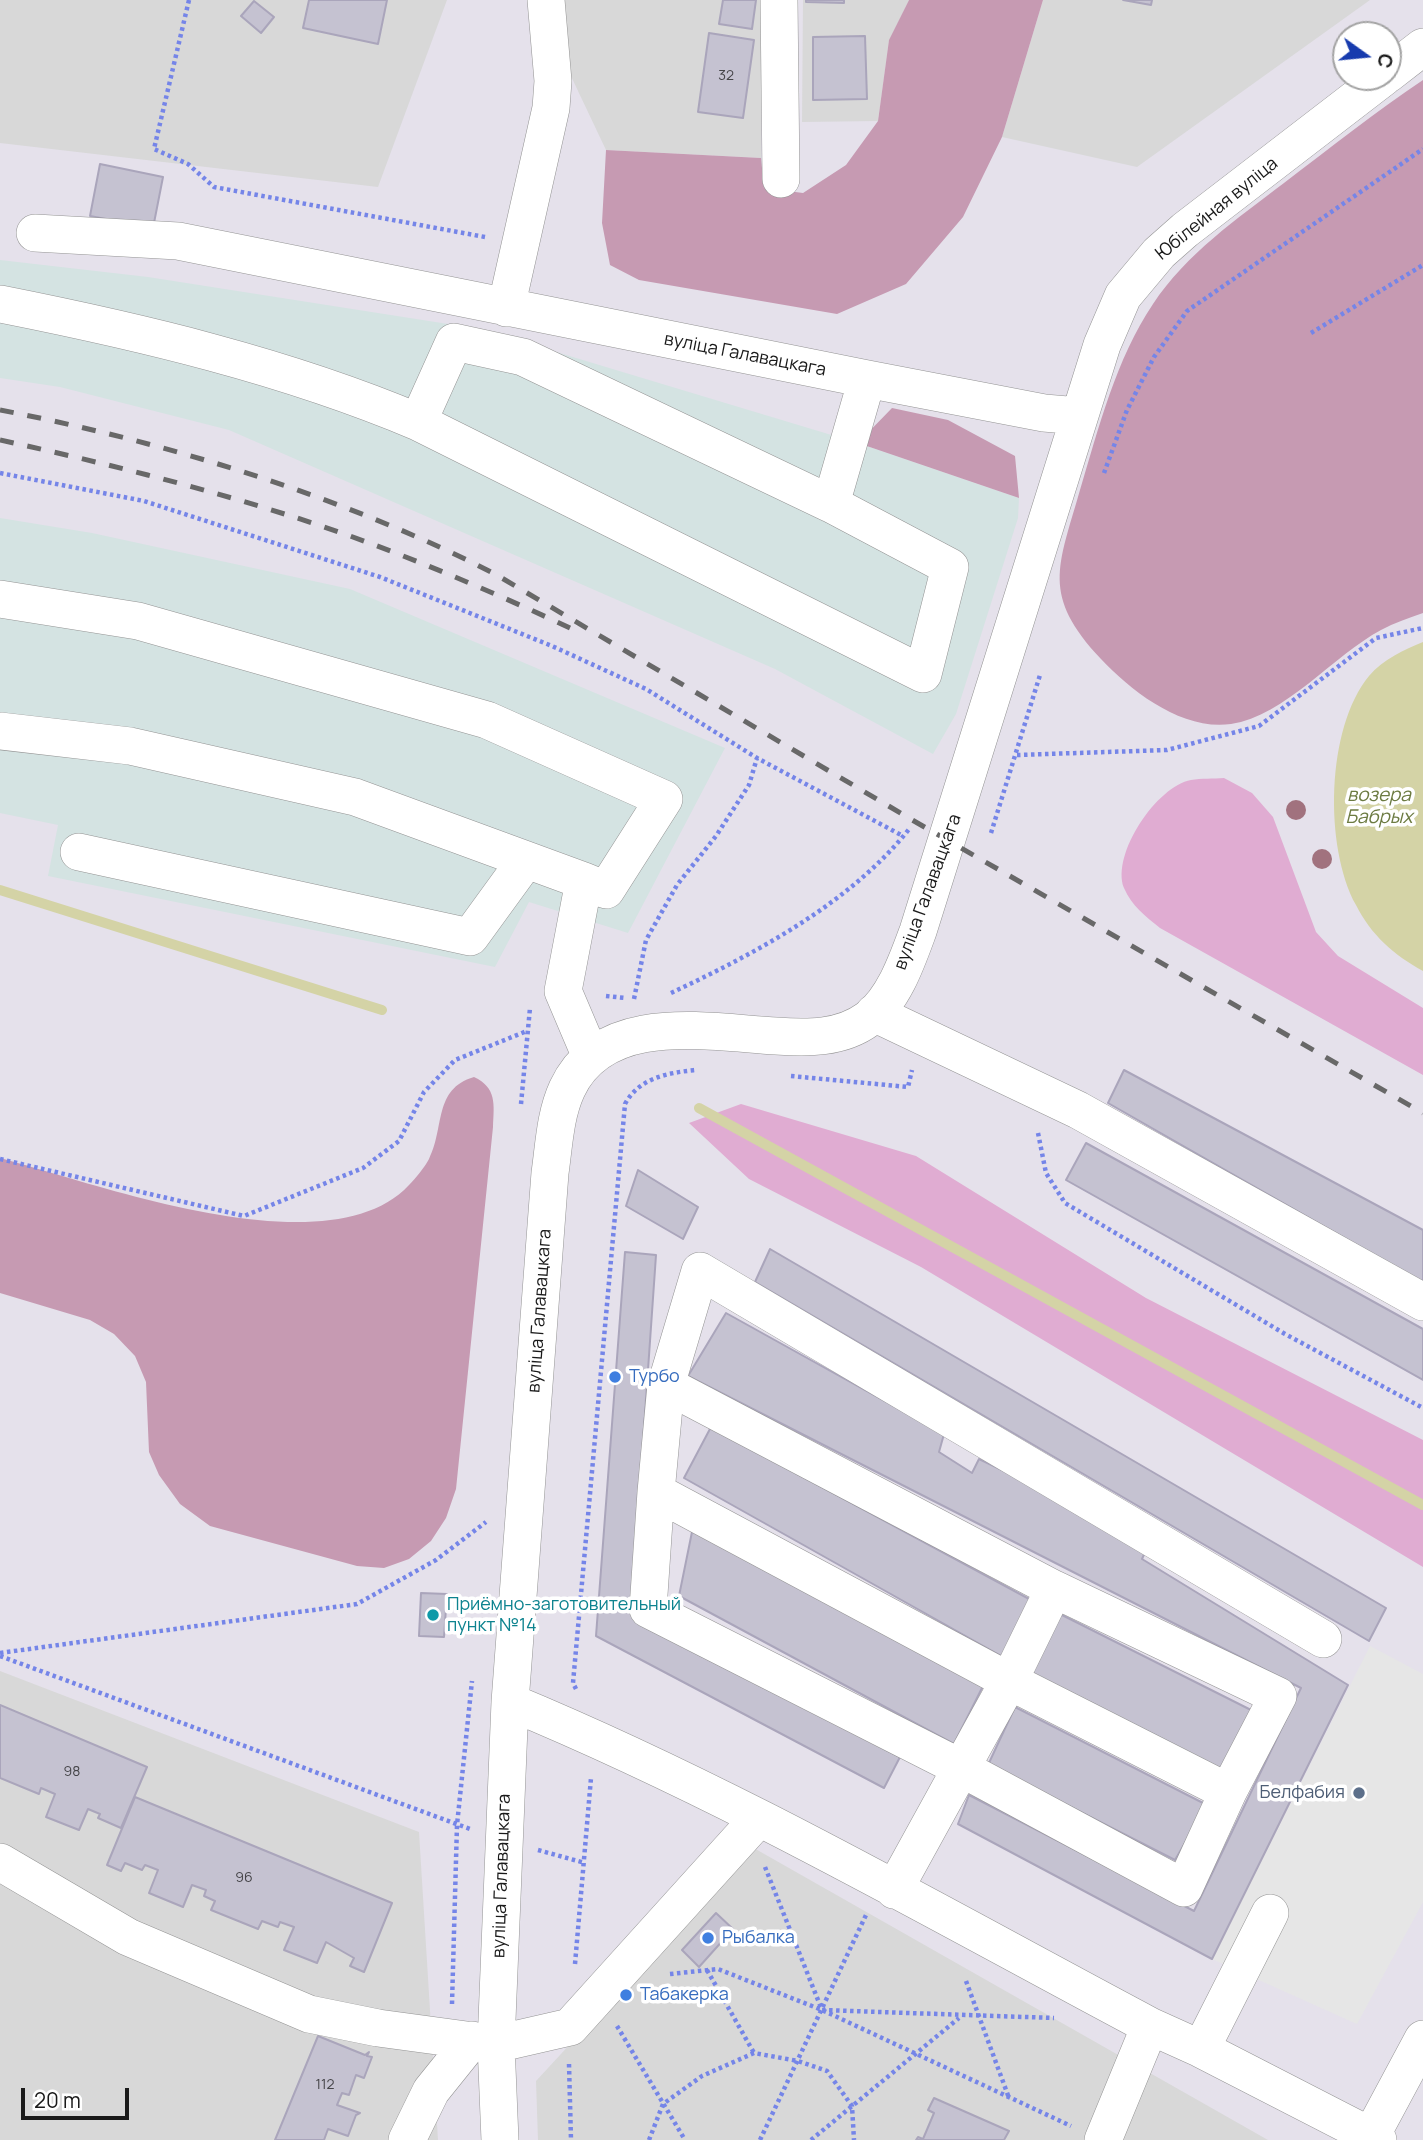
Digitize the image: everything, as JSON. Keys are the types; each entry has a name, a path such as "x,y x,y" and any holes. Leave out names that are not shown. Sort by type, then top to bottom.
{"street":[{"path":"506,308 551,108 553,80 546,0"},
{"path":"779,0 781,179"},
{"name":"Юбілейная вуліца","path":"1402,63 1423,47"},
{"name":"Юбілейная вуліца","path":"1079,416 1102,345 1123,296 1159,253 1367,91"},
{"name":"вуліца Галавацкага","path":"35,233 178,242 867,379 1044,413 1079,416 918,931 896,982 874,1013 846,1030 815,1037 651,1032 623,1040 590,1057 567,1089 557,1119 550,1173 510,1703 503,1840 484,2042 500,2140"},
{"path":"0,304 257,365 370,402 418,422 923,674 950,567 831,504 523,357 454,342 418,422"},
{"path":"831,504 867,379"},
{"path":"0,599 138,621 486,720 664,799 606,890 355,797 130,746 0,731"},
{"path":"79,852 470,937 526,860"},
{"path":"584,881 563,991 590,1057"},
{"path":"874,1013 1078,1110 1423,1302"},
{"path":"666,1385 1054,1589 1278,1696 1228,1792 1184,1888 961,1768 648,1609 666,1385 699,1271 1323,1639"},
{"path":"656,1492 1009,1681 1228,1792"},
{"path":"888,1886 961,1768 1009,1681 1054,1589"},
{"path":"510,1703 595,1738 758,1819 1150,2026 1201,2049 1375,2138 1423,2039"},
{"path":"0,1862 128,1937 309,2014 379,2028 484,2042 570,2027 758,1819"},
{"path":"1201,2049 1270,1913"},
{"path":"1090,2135 1150,2026"},
{"path":"407,2140 431,2091 484,2042"}],"path":[{"path":"189,0 155,149 188,164 214,187 521,243"},
{"path":"1099,484 1127,410 1154,357 1187,311 1423,149"},
{"path":"1311,333 1423,265"},
{"path":"0,472 144,501 380,577 552,646 646,689 757,758 903,836"},
{"path":"1017,755 1167,751 1259,726 1376,638 1423,628"},
{"path":"986,846 1044,664"},
{"path":"634,999 646,940 677,885 716,835 749,785 757,758"},
{"path":"666,995 720,969 814,912 862,875 903,836 914,821"},
{"path":"563,991 642,1000"},
{"path":"0,1159 244,1216 363,1168 400,1141 424,1093 455,1060 527,1031"},
{"path":"1035,1089 1033,1107 1046,1173 1065,1203 1285,1334 1423,1408"},
{"path":"575,1972 595,1738 573,1683 625,1104"},
{"path":"0,1655 357,1604 436,1560 487,1522"},
{"path":"0,1655 427,1815 585,1863"},
{"path":"764,1863 822,2010"},
{"path":"760,2140 822,2010 888,1886"},
{"path":"662,1981 671,1972 718,1969 822,2010 1090,2135"},
{"path":"707,1970 754,2053"},
{"path":"966,1981 1009,2098"},
{"path":"822,2010 960,2018 1067,2018"},
{"path":"607,2035 626,2017"},
{"path":"811,2140 960,2018"},
{"path":"617,2025 685,2140"},
{"path":"570,2027 571,2140"},
{"path":"649,2140 663,2104 702,2076 754,2053 798,2060 827,2071 852,2106 854,2140"},
{"path":"569,2072 578,2062"}],"shaded area":[{"path":"0,0 447,0 378,187 0,143"},
{"path":"563,0 761,0 761,158 606,150 569,72"},
{"path":"803,0 909,0 889,41 878,121 802,122"},
{"path":"909,0 1043,0 1002,137 963,217 906,284 837,314 639,280 610,265 602,223 606,150 761,158 764,188 803,193 846,165 878,121 889,40"},
{"path":"1043,0 1370,0 1341,21 1332,21 1332,27 1137,167 1002,137"},
{"path":"1423,80 1423,613 1386,627 1363,641 1290,697 1251,719 1213,725 1177,715 1143,696 1101,659 1082,637 1062,598 1061,560 1066,540 1119,370 1153,304 1197,253 1370,117"},
{"path":"0,260 148,277 480,329 858,443 1019,498 1018,518 956,714 933,754 775,669 229,430 60,387 0,378"},
{"path":"892,408 948,420 1015,456 1019,498 858,443"},
{"path":"0,518 92,533 350,589 725,748 628,933 529,902 495,967 48,876 58,825 0,813"},
{"path":"1224,778 1252,793 1273,817 1316,932 1338,956 1423,1008 1423,1075 1160,928 1131,900 1124,888 1124,858 1131,840 1151,808 1178,785 1195,779"},
{"path":"474,1077 487,1086 490,1092 493,1119 456,1489 446,1518 431,1541 409,1559 384,1568 357,1566 210,1526 180,1504 159,1475 149,1452 146,1382 135,1356 114,1334 90,1320 0,1293 0,1158 151,1201 211,1214 270,1221 325,1221 372,1210 409,1185 429,1159 446,1100 461,1083"},
{"path":"741,1104 916,1156 1146,1298 1423,1440 1423,1567 921,1267 749,1179 689,1123"},
{"name":"Белфабия","path":"1370,1646 1423,1674 1423,1902 1357,2024 1212,1959"},
{"path":"0,1671 419,1832 438,2140 0,2140"},
{"path":"752,1847 1268,2140 538,2140 536,2081"}],"water":[{"name":"возера Бабрых","path":"1423,642 1423,971 1384,943 1356,905 1338,852 1334,788 1344,726 1355,698 1369,676 1387,660"}],"building":[{"path":"309,0 387,0 378,44 303,28"},
{"path":"723,0 756,0 752,29 719,24"},
{"path":"844,0 844,3 806,2"},
{"path":"1123,0 1152,0 1151,5"},
{"path":"254,1 274,17 261,33 241,16"},
{"path":"709,33 754,40 743,118 698,112"},
{"path":"865,36 867,99 813,100 813,37"},
{"path":"100,164 163,177 153,228 90,216"},
{"path":"1124,1070 1423,1230 1423,1283 1108,1103"},
{"path":"1086,1143 1423,1329 1423,1380 1066,1180"},
{"path":"638,1170 698,1207 683,1239 626,1206"},
{"path":"770,1249 1386,1608 1369,1641 755,1282"},
{"path":"625,1252 656,1255 631,1614 900,1757 884,1788 596,1636"},
{"path":"726,1313 944,1434 939,1452 972,1473 979,1459 1150,1541 1142,1559 1348,1685 1212,1959 958,1824 969,1795 1194,1911 1301,1688 688,1376"},
{"path":"711,1427 1031,1600 1003,1657 684,1478"},
{"path":"693,1527 984,1684 954,1744 679,1596"},
{"name":"Приёмно-заготовительный пункт №14","path":"421,1593 447,1594 444,1637 419,1636"},
{"path":"1060,1614 1253,1711 1225,1771 1027,1674"},
{"path":"0,1705 147,1767 121,1828 98,1818 100,1814 88,1809 79,1830 46,1817 55,1794 41,1788 39,1794 0,1778"},
{"path":"1015,1707 1207,1805 1175,1860 988,1765"},
{"path":"135,1797 392,1903 364,1972 350,1966 354,1958 326,1942 317,1963 284,1950 294,1927 280,1922 278,1927 262,1921 258,1929 211,1910 215,1901 204,1896 206,1890 192,1885 183,1907 149,1893 158,1870 145,1865 142,1870 125,1863 121,1871 107,1865"},
{"path":"716,1913 733,1929 699,1967 682,1950"},
{"path":"318,2036 365,2055 369,2052 367,2056 372,2057 364,2078 356,2075 349,2095 342,2093 337,2105 360,2113 356,2115 348,2136 328,2129 324,2140 275,2140"},
{"path":"934,2098 1009,2131 1004,2140 916,2140 918,2137 923,2139 934,2113 928,2110"}],"waterway":[{"path":"0,890 382,1010"},
{"path":"699,1108 1423,1505"}],"railway":[{"path":"0,410 126,438 254,475 378,520 495,574 914,821 1423,1113"},
{"path":"0,440 171,481 298,518 427,565 570,628"}],"place":[{"name":"Турбо","path":"615,1377"},
{"name":"Приёмно-заготовительный пункт №14","path":"433,1615"},
{"name":"Белфабия","path":"1359,1793"},
{"name":"Рыбалка","path":"708,1938"},
{"name":"Табакерка","path":"626,1995"}]}
